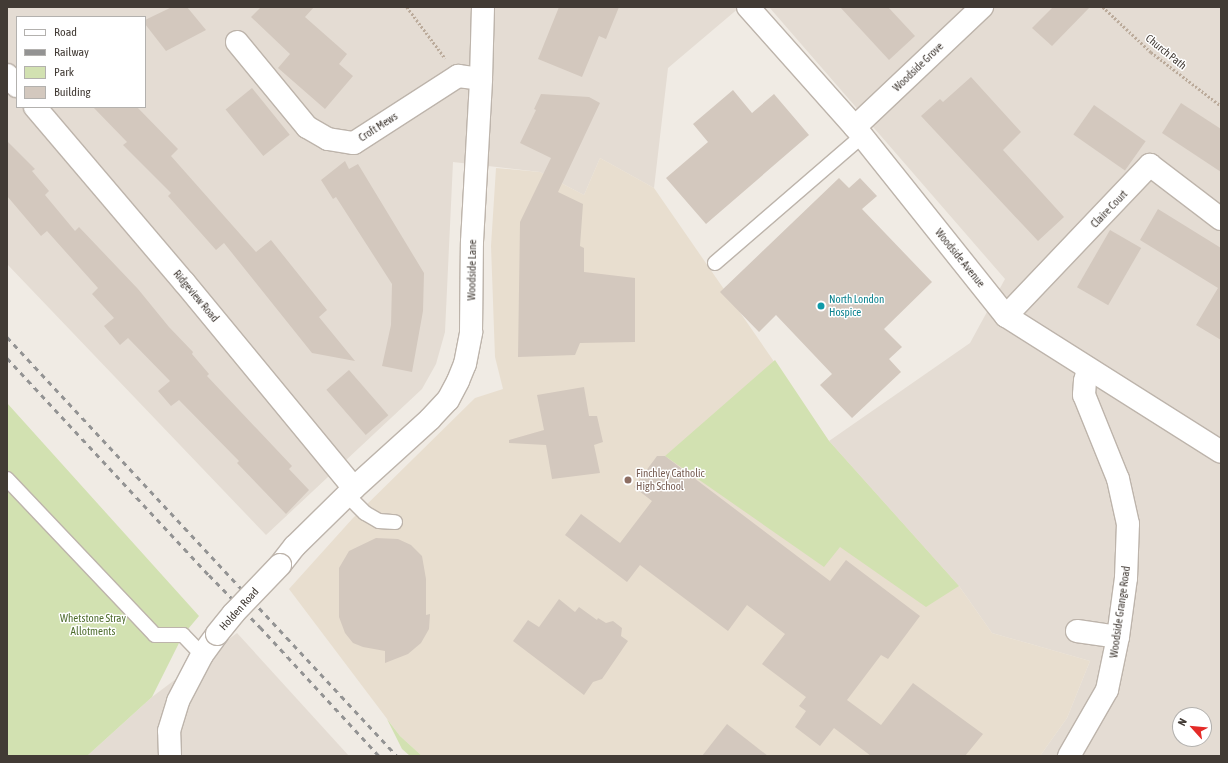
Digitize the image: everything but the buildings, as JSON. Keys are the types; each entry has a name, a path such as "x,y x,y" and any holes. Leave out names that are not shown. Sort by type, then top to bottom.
{"street":[{"name":"Woodside Lane","path":"350,492 430,419 448,400 465,364 471,332 472,242 481,79 483,7"},
{"name":"Woodside Avenue","path":"748,7 859,132 1006,316 1221,452"},
{"name":"Woodside Grove","path":"859,132 982,7"},
{"name":"Croft Mews","path":"237,42 307,127 328,140 354,143 458,76"},
{"path":"7,75 16,85"},
{"path":"458,76 481,79"},
{"name":"Ridgeview Road","path":"35,108 184,282 350,492"},
{"name":"Claire Court","path":"1006,316 1150,166 1221,219"},
{"name":"Woodside Grange Road","path":"1074,755 1107,690 1118,637 1126,578 1128,524 1118,479 1084,395 1088,369"},
{"name":"Holden Road","path":"170,756 169,731 178,701 202,655 233,614 280,565 295,546 350,492"},
{"path":"1077,630 1118,637"}],"lane":[{"path":"715,263 859,132"},
{"path":"7,479 155,635 182,635 202,655"},
{"path":"350,492 365,513 379,521 395,522"}],"path":[{"path":"407,7 458,76"},
{"name":"Church Path","path":"1103,7 1151,52 1221,106"}],"shaded area":[{"path":"7,7 740,7 668,68 654,188 600,158 584,195 540,172 453,162 445,332 436,364 422,389 266,535 7,264"},
{"path":"769,7 1221,7 1221,756 1040,756 1067,718 1090,661 992,633 959,586 829,441 970,343 1005,279"},
{"name":"Finchley Catholic High School","path":"600,158 654,188 829,441 959,586 992,633 1090,661 1067,718 1040,756 422,756 400,736 289,589 353,518 475,398 503,389 495,357 491,246 496,168 540,172 584,195"},
{"path":"237,633 349,756 87,756 152,697"}],"green space":[{"path":"775,360 829,441 959,586 926,607 840,547 824,567 665,456"},
{"name":"Whetstone Stray Allotments","path":"7,403 199,616 183,635 152,697 87,756 7,756"},
{"path":"387,719 400,736 422,756 410,756 402,749"}],"railway":[{"path":"7,337 397,756"},
{"path":"7,358 379,756"}],"place":[{"name":"North London Hospice","path":"821,306"},
{"name":"Finchley Catholic High School","path":"628,480"}]}
